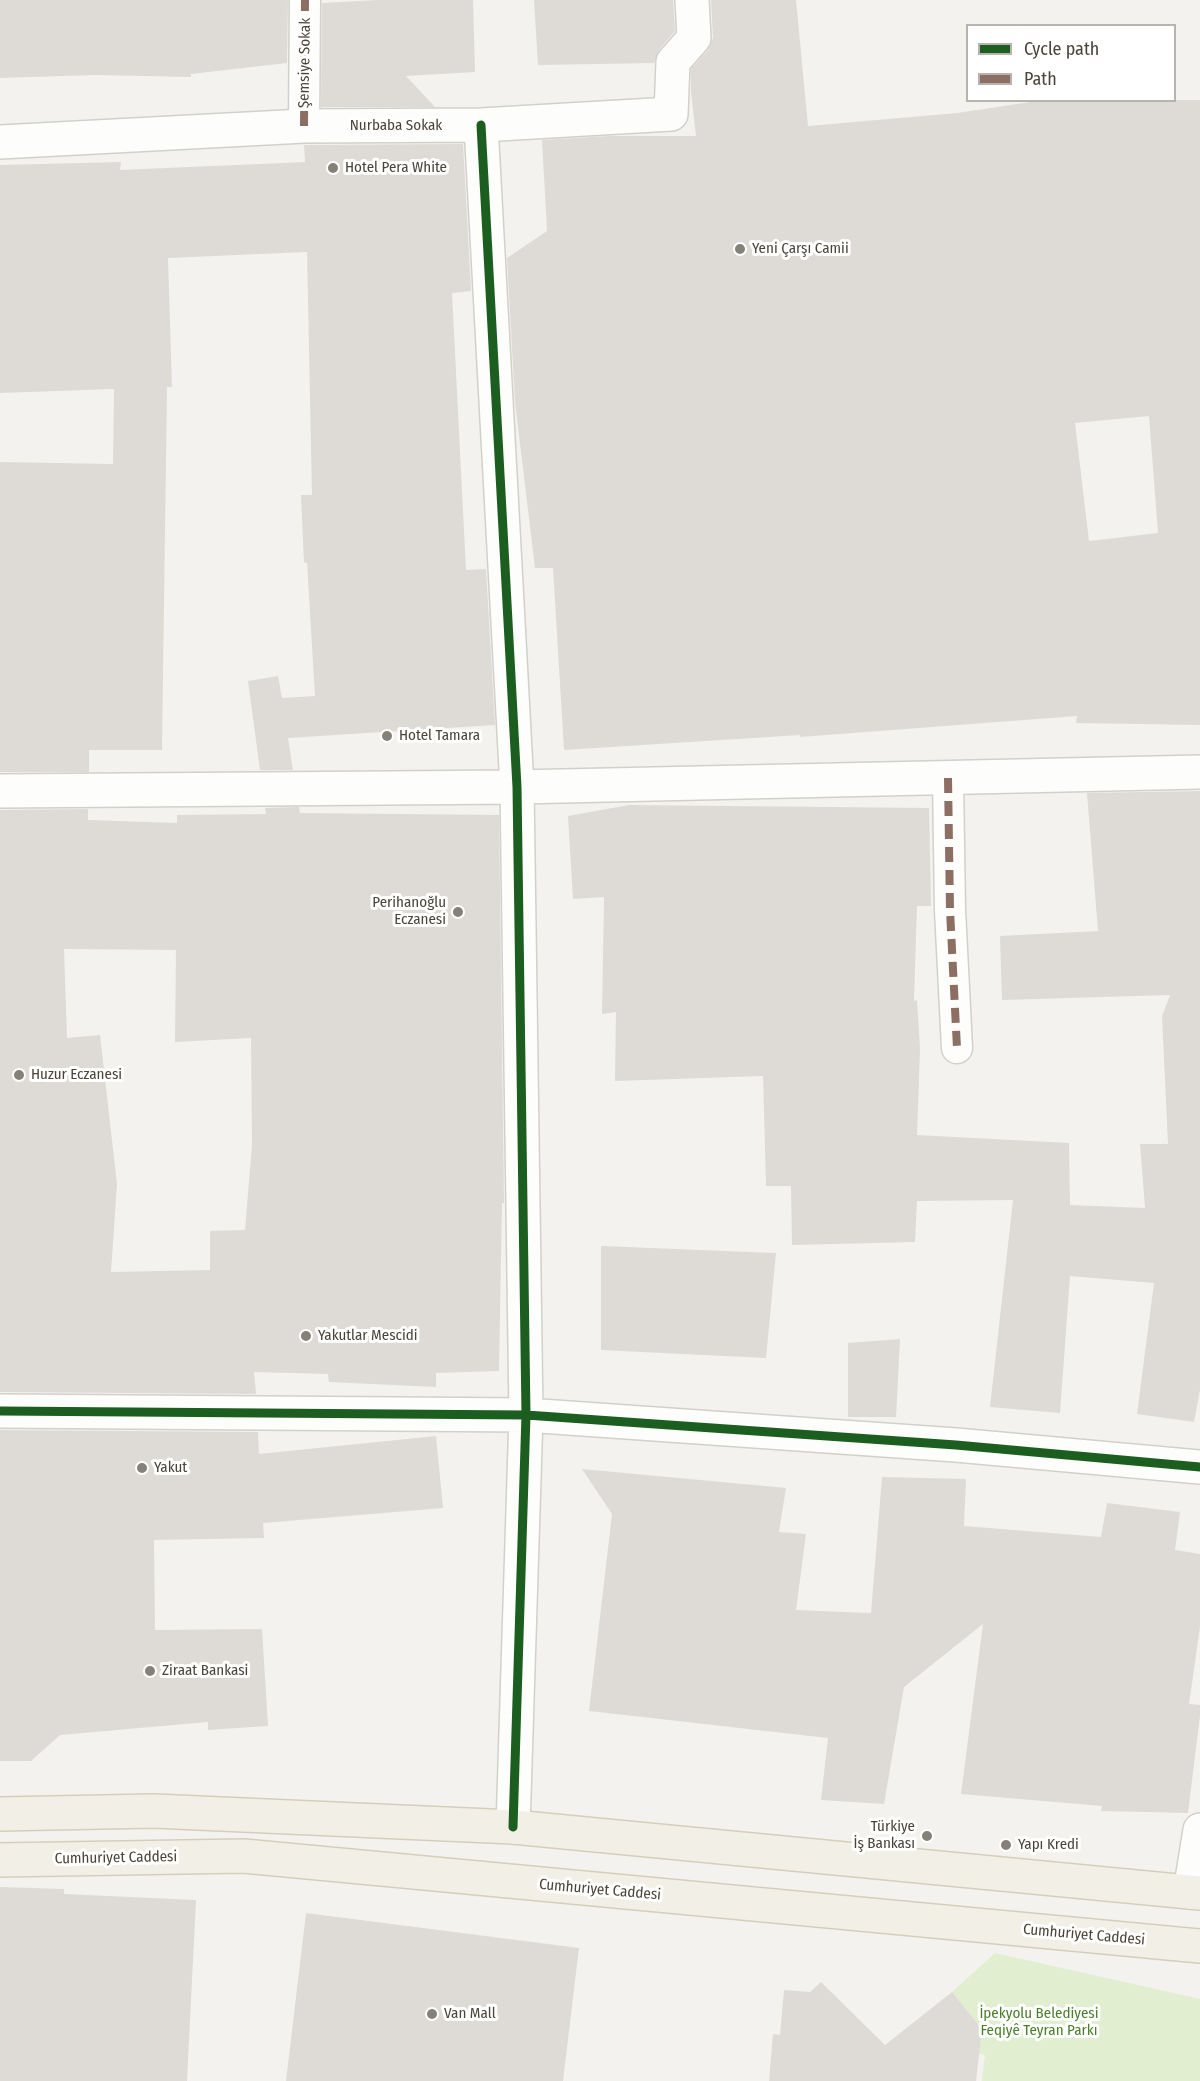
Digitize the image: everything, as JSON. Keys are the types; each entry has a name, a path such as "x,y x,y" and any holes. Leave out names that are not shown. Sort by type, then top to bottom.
{"main road":[{"path":"0,1814 154,1811 513,1827 1195,1892"},
{"name":"Cumhuriyet Caddesi","path":"0,1860 244,1856 1200,1946"}],"street":[{"name":"Şemsiye Sokak","path":"304,126 305,0"},
{"name":"Nurbaba Sokak","path":"0,142 304,126 481,125 671,114 673,62 694,38 692,0"},
{"path":"481,125 517,787 526,1415 513,1827"},
{"path":"0,791 517,787 1200,772"},
{"path":"948,778 950,910 957,1048"},
{"path":"0,1411 526,1415 956,1445 1200,1467"},
{"path":"1195,1892 1200,1830"}],"green space":[{"name":"İpekyolu Belediyesi Feqiyê Teyran Parkı","path":"995,1953 1200,1999 1200,2081 982,2081 985,2055 979,2054 982,2029 952,1992"}],"building":[{"path":"0,0 288,0 287,63 191,74 191,77 95,75 0,78"},
{"path":"377,0 473,0 475,72 406,76 435,107 321,107 322,3"},
{"path":"534,0 673,0 675,31 659,50 654,63 538,65"},
{"path":"711,0 796,0 808,126 957,113 1031,102 1200,100 1200,725 1076,723 1077,716 800,737 800,735 564,750 553,568 535,568 515,402 507,258 547,231 542,140 610,136 696,136 691,69 708,50 713,38","holes":["1149,416 1158,533 1089,541 1075,423"]},
{"path":"463,144 471,291 452,293 466,570 486,569 495,725 288,738 293,770 260,770 248,681 278,676 282,698 315,696 301,495 312,495 307,252 168,258 172,387 167,387 162,750 89,750 89,772 0,772 0,462 113,464 114,389 0,393 0,165 121,162 120,170 305,162 304,145"},
{"path":"1200,791 1200,1390 1194,1422 1137,1414 1154,1283 1070,1276 1060,1413 990,1407 1013,1200 917,1201 915,1242 792,1245 791,1186 766,1186 763,1076 615,1081 616,1012 602,1014 604,897 573,899 568,816 629,805 929,808 931,906 917,906 914,1001 917,1000 920,1049 917,1135 1069,1143 1070,1205 1145,1208 1140,1144 1168,1144 1162,1016 1170,995 1002,1000 1000,936 1098,931 1087,793"},
{"path":"299,807 300,813 499,815 504,1203 502,1203 499,1371 436,1373 436,1387 329,1382 328,1374 254,1372 256,1394 0,1392 0,810 88,809 88,820 177,823 177,815 266,814 265,808","holes":["64,949 176,950 175,1042 251,1038 252,1145 245,1230 210,1231 210,1270 111,1272 117,1184 100,1035 67,1038"]},
{"path":"601,1246 776,1253 766,1358 601,1350"},
{"path":"900,1339 896,1417 848,1417 848,1343"},
{"path":"0,1430 258,1432 259,1454 436,1436 443,1508 263,1523 264,1538 154,1540 155,1630 262,1629 268,1726 208,1730 208,1722 60,1735 31,1761 0,1761"},
{"path":"582,1469 786,1488 779,1532 806,1534 796,1610 871,1613 882,1477 966,1479 964,1526 1101,1537 1107,1503 1180,1512 1175,1550 1200,1554 1200,1627 1189,1704 1200,1705 1200,1716 1188,1813 1101,1811 1102,1806 961,1794 983,1624 904,1687 884,1804 821,1800 828,1738 589,1711 612,1514"},
{"path":"0,1887 64,1889 64,1894 196,1900 187,2081 0,2081"},
{"name":"Van Mall","path":"306,1913 579,1948 563,2081 286,2081"},
{"path":"821,1982 885,2045 952,1992 982,2029 976,2081 769,2081 773,2034 780,2035 784,1990 810,1992"}],"marked path":[{"path":"304,126 305,0"},
{"path":"948,778 950,910 957,1048"}],"cycle path":[{"path":"481,125 517,787 526,1415 513,1827"},
{"path":"0,1411 526,1415 956,1445 1200,1467"}],"place":[{"name":"Hotel Pera White","path":"333,168"},
{"name":"Yeni Çarşı Camii","path":"740,249"},
{"name":"Hotel Tamara","path":"387,736"},
{"name":"Perihanoğlu Eczanesi","path":"458,912"},
{"name":"Huzur Eczanesi","path":"19,1075"},
{"name":"Yakutlar Mescidi","path":"306,1336"},
{"name":"Yakut","path":"142,1468"},
{"name":"Ziraat Bankasi","path":"150,1671"},
{"name":"Türkiye İş Bankası","path":"927,1836"},
{"name":"Yapı Kredi","path":"1006,1845"},
{"name":"Van Mall","path":"432,2014"}]}
